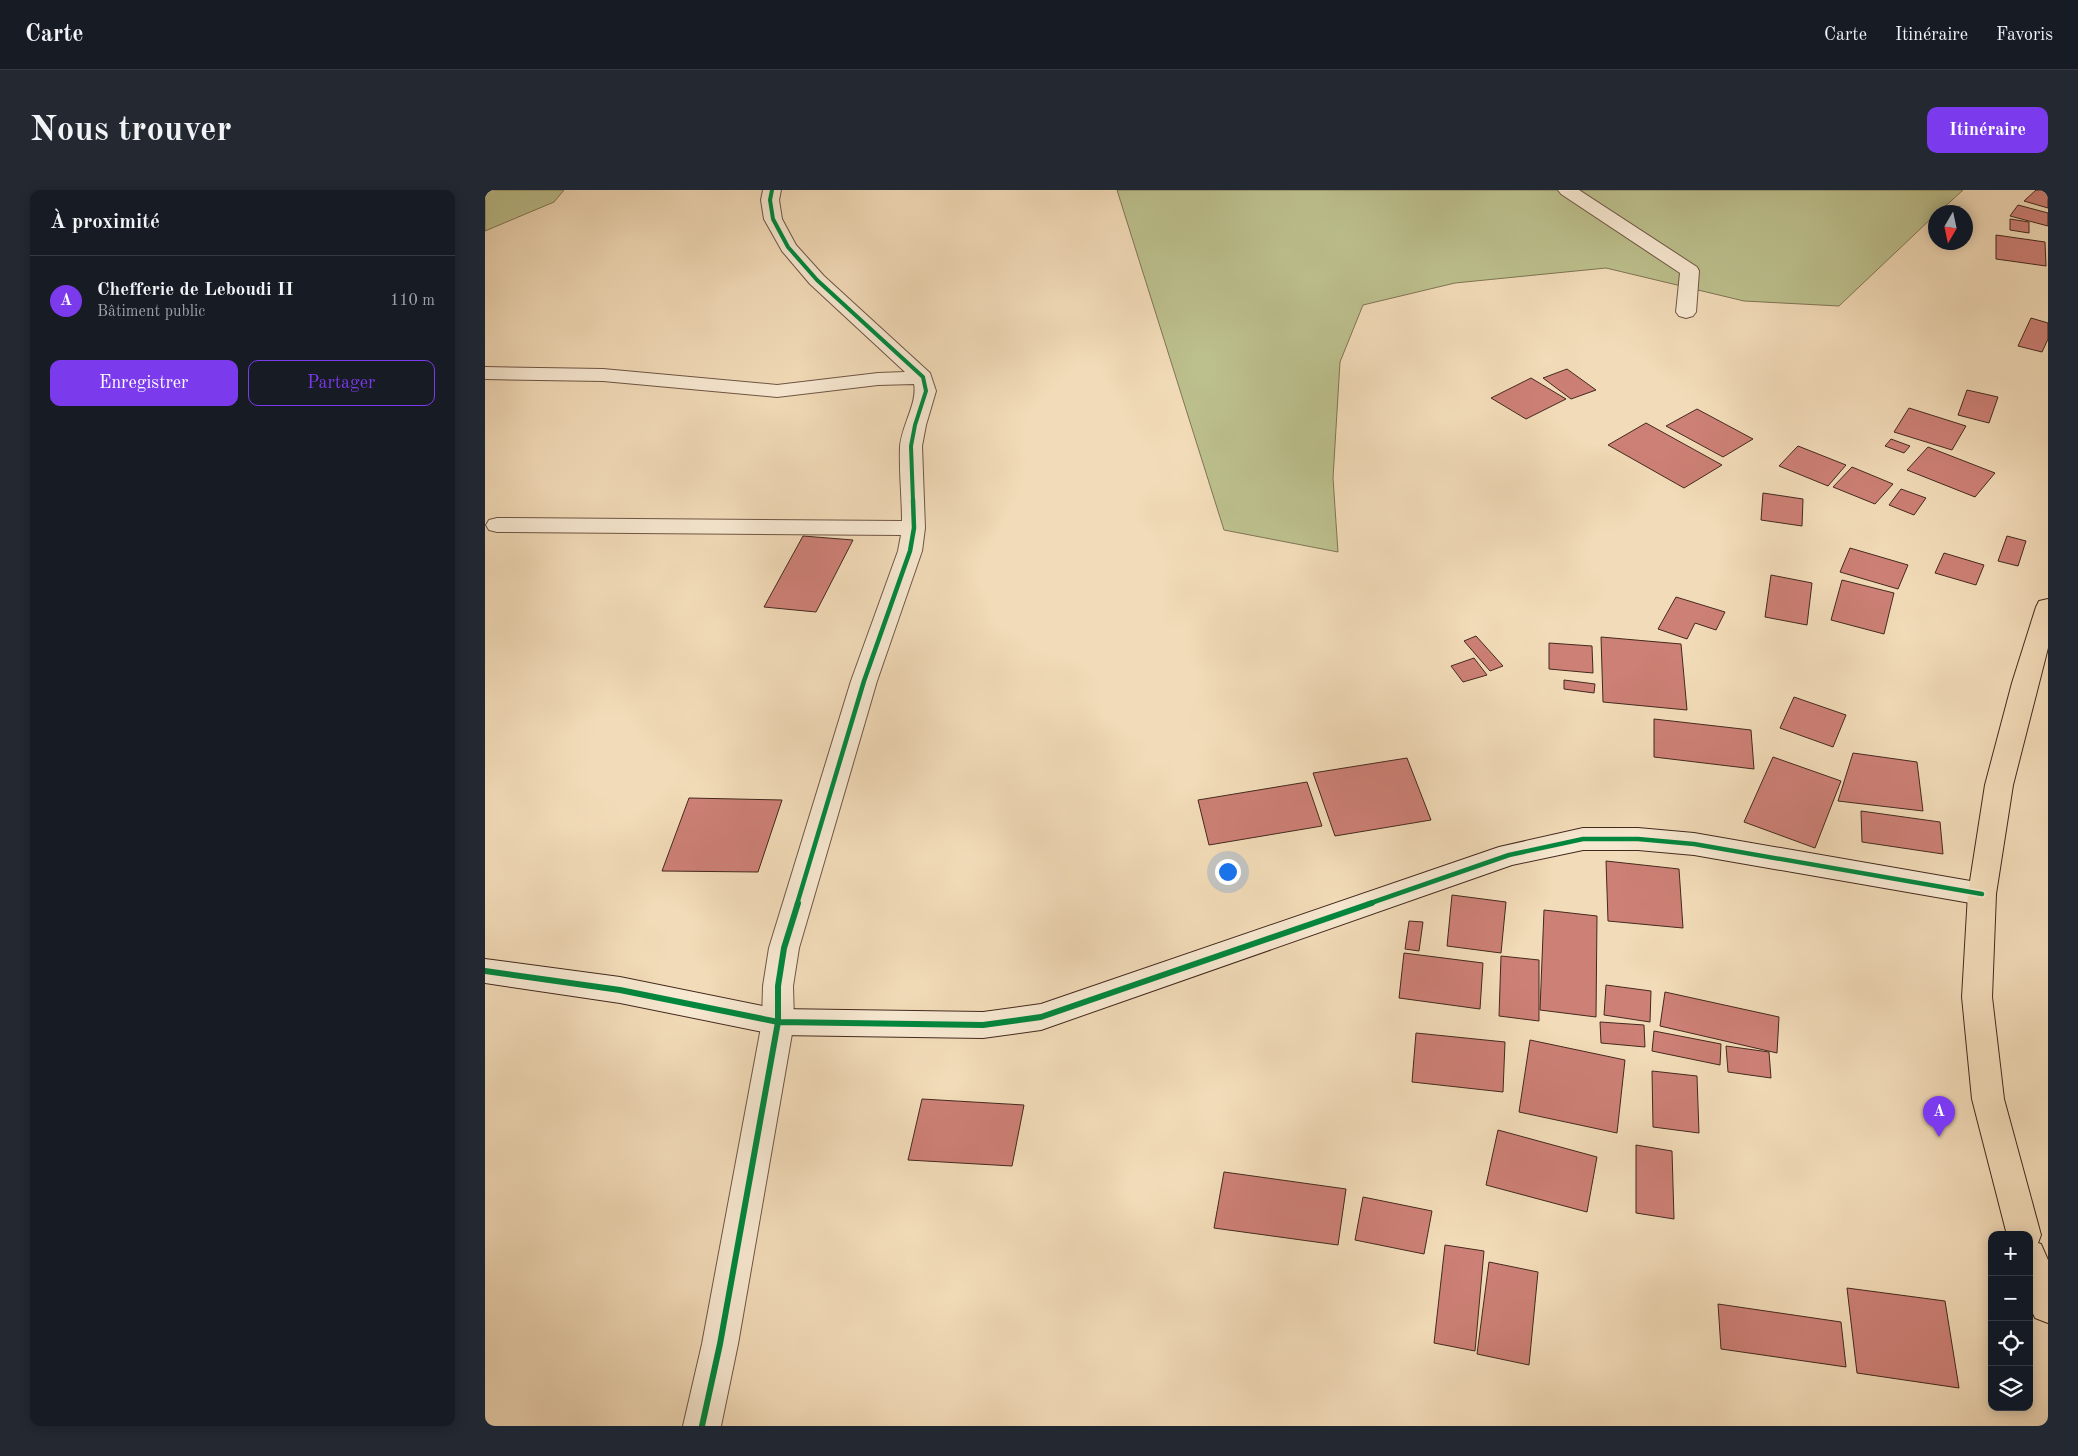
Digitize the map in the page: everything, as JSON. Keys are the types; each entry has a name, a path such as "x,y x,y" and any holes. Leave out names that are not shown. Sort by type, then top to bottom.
{"main road":[{"path":"2023,1231 1988,1099 1977,997 1982,894 1999,785 2025,683 2048,607"},
{"path":"2033,1267 2048,1306"}],"street":[{"path":"702,1426 720,1344 778,1022 778,986 784,948 864,681 910,551 914,528 911,446 915,425 926,391 923,377 817,280 788,247 773,219 770,200 772,190"},
{"path":"1567,190 1690,270 1686,312"},
{"path":"485,373 603,375 777,391 878,379 923,377"},
{"path":"497,525 914,528"},
{"path":"485,971 620,990 778,1022 983,1025 1041,1017 1509,855 1583,839 1638,839 1694,844 1982,894"}],"green space":[{"path":"485,190 564,190 554,202 485,231"},
{"path":"1117,190 1963,190 1947,205 1928,205 1928,222 1839,306 1744,301 1606,268 1455,283 1363,305 1340,362 1333,478 1338,552 1224,530"}],"building":[{"path":"2036,190 2048,191 2048,208 2024,201"},
{"path":"2018,205 2048,213 2048,226 2010,216"},
{"path":"2010,219 2029,222 2029,233 2010,230"},
{"path":"1996,235 2045,242 2046,266 1996,259"},
{"path":"2031,318 2048,323 2048,339 2042,352 2018,346"},
{"path":"1567,369 1596,390 1571,399 1543,378"},
{"path":"1531,378 1566,399 1526,419 1491,398"},
{"path":"1967,390 1998,397 1989,423 1958,415"},
{"path":"1909,408 1966,426 1952,450 1894,432"},
{"path":"1697,409 1753,439 1723,457 1666,426"},
{"path":"1646,423 1722,465 1684,488 1608,445"},
{"path":"1891,439 1910,446 1904,453 1885,446"},
{"path":"1798,446 1846,465 1828,486 1779,466"},
{"path":"1928,447 1995,473 1975,497 1907,470"},
{"path":"1852,467 1893,484 1875,504 1833,487"},
{"path":"1901,489 1926,498 1914,515 1889,505"},
{"path":"1763,493 1803,499 1802,526 1761,520"},
{"path":"803,536 853,540 816,612 764,607"},
{"path":"2007,536 2026,541 2018,566 1998,561"},
{"path":"1850,548 1908,565 1898,589 1840,572"},
{"path":"1944,553 1984,565 1976,585 1935,573"},
{"path":"1771,575 1812,583 1807,625 1765,617"},
{"path":"1842,580 1894,593 1884,634 1831,620"},
{"path":"1676,597 1725,612 1716,630 1695,623 1687,639 1658,629"},
{"path":"1476,636 1503,666 1490,671 1464,641"},
{"path":"1601,637 1681,644 1687,710 1603,702"},
{"path":"1549,643 1592,646 1593,673 1549,669"},
{"path":"1474,658 1487,675 1463,682 1451,666"},
{"path":"1564,680 1595,684 1594,693 1564,689"},
{"path":"1794,697 1846,715 1833,747 1780,728"},
{"path":"1654,719 1751,730 1754,769 1654,757"},
{"path":"1853,753 1917,762 1923,811 1838,801"},
{"path":"1773,757 1841,781 1815,848 1744,822"},
{"path":"1407,758 1431,820 1335,836 1313,773"},
{"path":"1307,782 1322,826 1209,845 1198,800"},
{"path":"689,798 782,800 758,872 662,871"},
{"path":"1861,811 1940,822 1943,854 1862,842"},
{"path":"1606,861 1679,869 1683,928 1608,921"},
{"path":"1452,895 1506,902 1501,953 1447,946"},
{"path":"1544,910 1597,916 1596,1017 1540,1010"},
{"path":"1409,921 1423,922 1419,951 1405,949"},
{"path":"1404,953 1483,963 1480,1009 1399,998"},
{"path":"1501,956 1539,960 1539,1021 1499,1016"},
{"path":"1606,985 1651,991 1650,1022 1604,1015"},
{"path":"1665,992 1779,1017 1777,1053 1660,1026"},
{"path":"1600,1022 1644,1025 1645,1047 1601,1043"},
{"path":"1654,1031 1721,1044 1720,1065 1652,1051"},
{"path":"1416,1033 1505,1042 1503,1092 1412,1082"},
{"path":"1530,1040 1625,1060 1617,1133 1519,1112"},
{"path":"1726,1046 1769,1052 1771,1078 1728,1072"},
{"path":"1652,1071 1697,1076 1699,1133 1653,1127"},
{"path":"922,1099 1024,1105 1012,1166 908,1160"},
{"path":"1498,1130 1597,1157 1587,1212 1486,1185"},
{"path":"1636,1145 1672,1151 1674,1219 1636,1213"},
{"path":"1224,1172 1346,1189 1338,1245 1214,1228"},
{"path":"1363,1197 1432,1211 1424,1254 1355,1240"},
{"path":"1445,1245 1484,1251 1475,1351 1434,1343"},
{"path":"1489,1262 1538,1272 1529,1365 1477,1354"},
{"path":"1847,1288 1945,1301 1959,1388 1857,1373"},
{"path":"1718,1304 1841,1322 1846,1367 1721,1349"}],"cycle path":[{"path":"702,1426 720,1344 778,1022 778,986 784,948 864,681 910,551 914,528 911,446 915,425 926,391 923,377 817,280 788,247 773,219 770,200 772,190"},
{"path":"485,971 620,990 778,1022 983,1025 1041,1017 1509,855 1583,839 1638,839 1694,844 1982,894"}],"place":[{"name":"Chefferie de Leboudi II","path":"1939,1137"}]}
